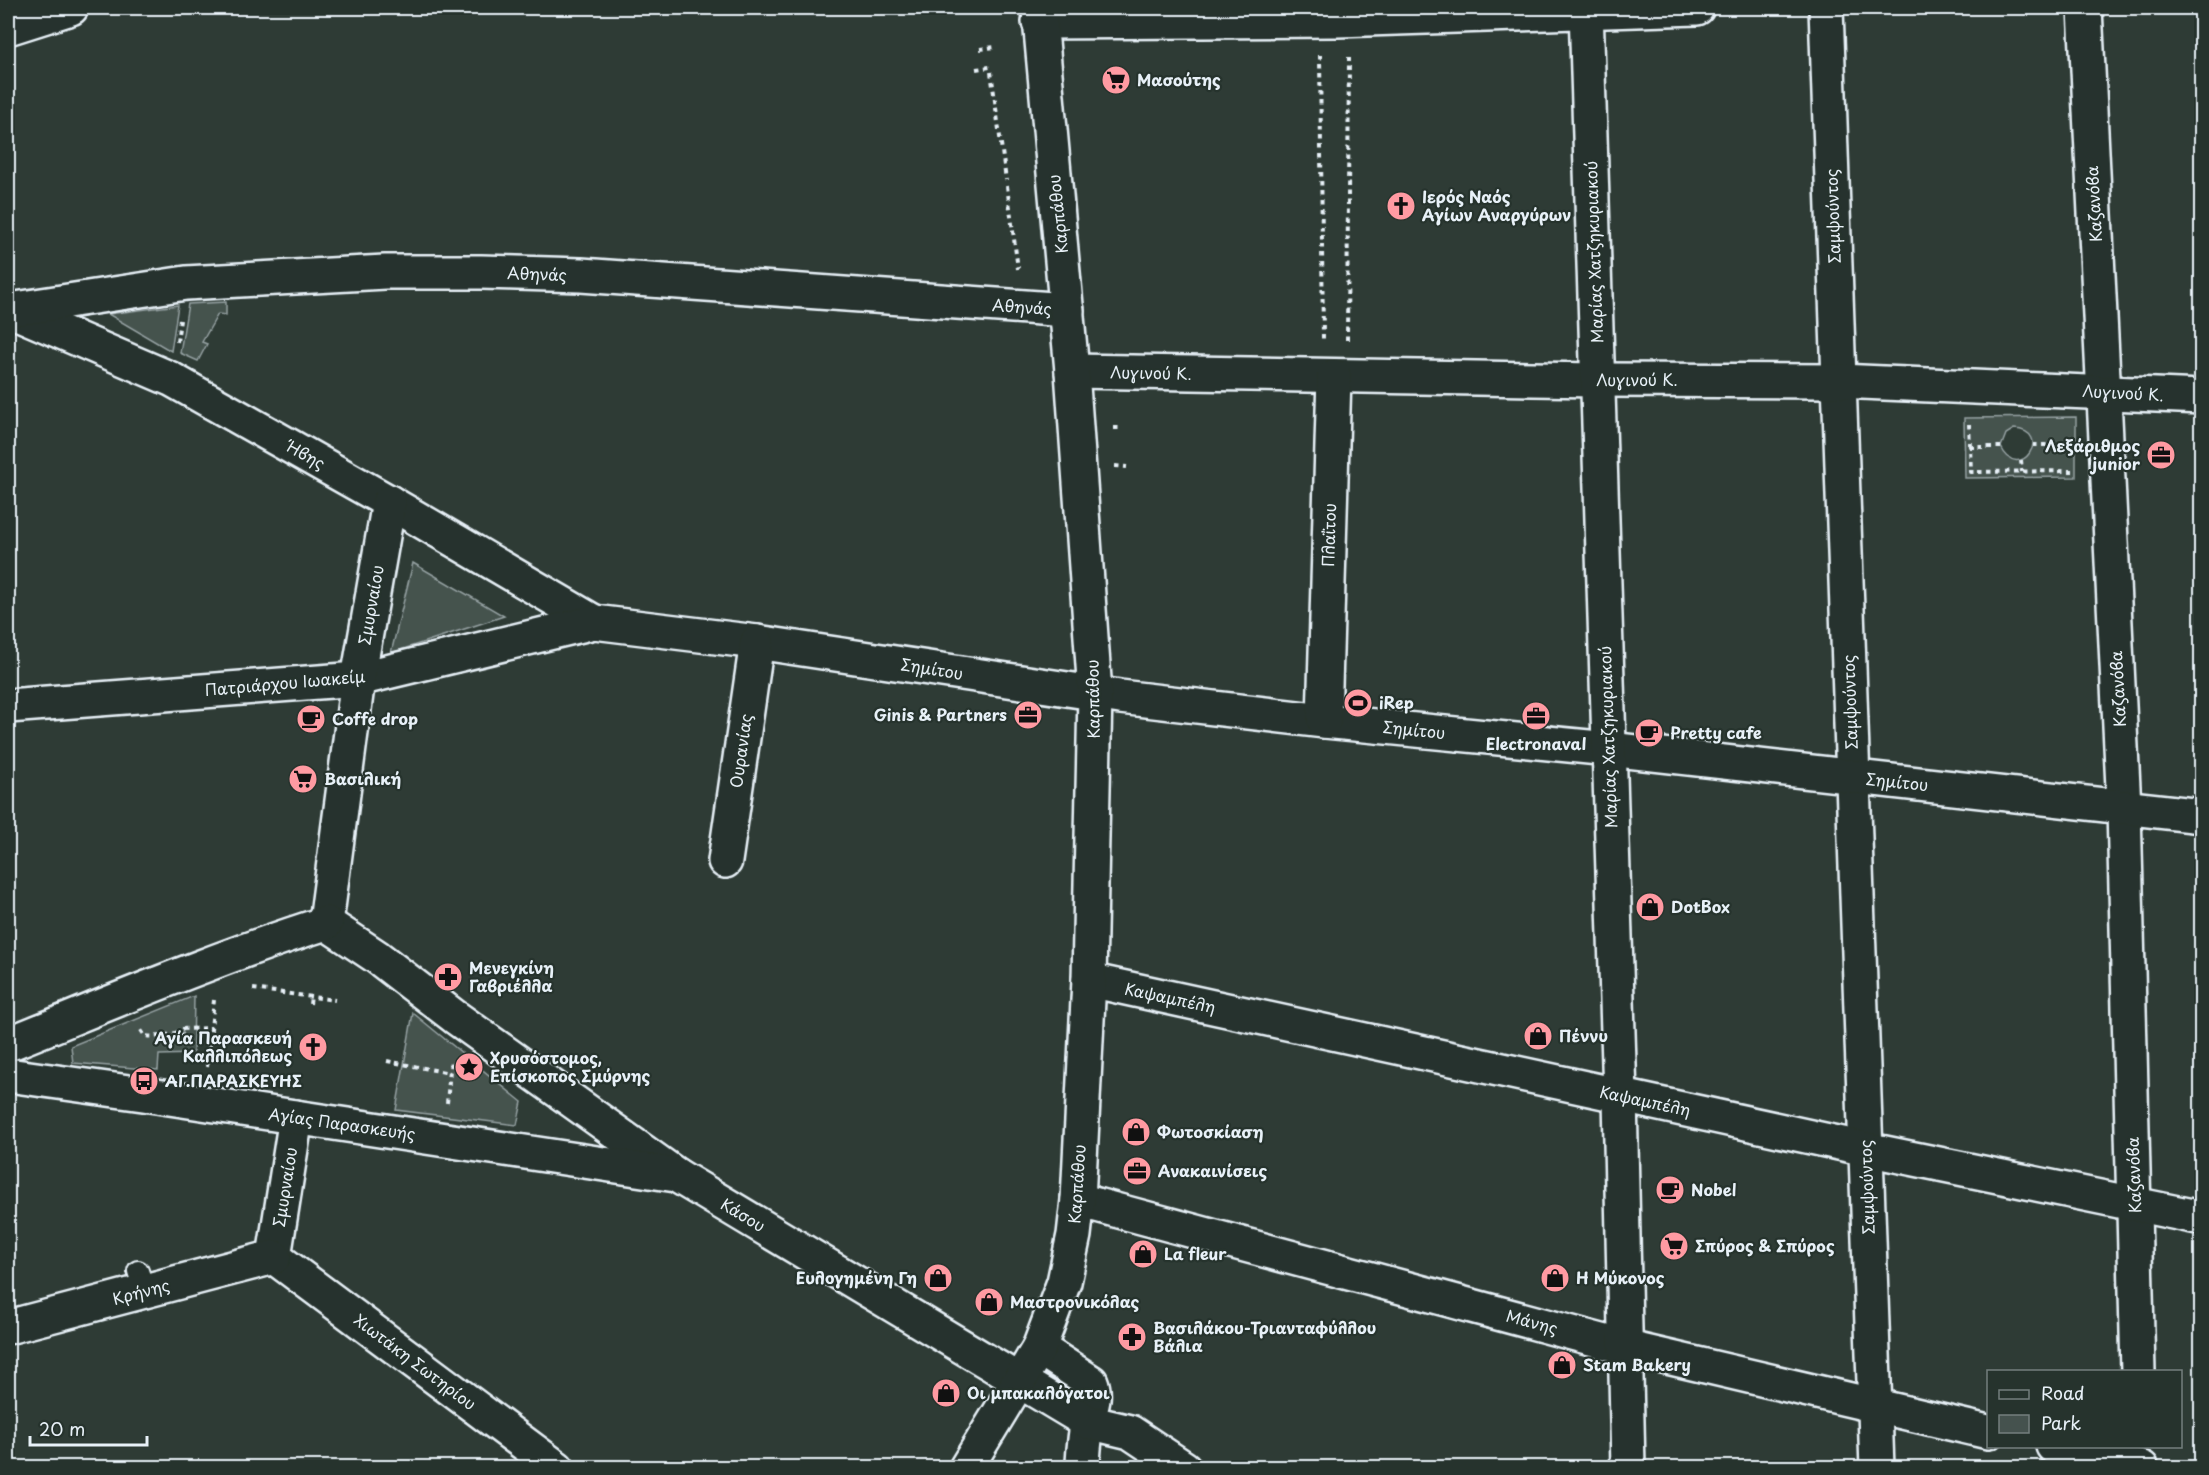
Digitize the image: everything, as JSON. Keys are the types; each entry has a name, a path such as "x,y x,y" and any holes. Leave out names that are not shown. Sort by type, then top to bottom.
{"street":[{"path":"8,28 71,8"},
{"path":"1039,15 1348,22 1586,9 1697,8"},
{"name":"Σαμψούντος","path":"1826,8 1877,1467"},
{"name":"Καζανόβα","path":"2085,8 2124,808 2138,1370"},
{"name":"Μαρίας Χατζηκυριακού","path":"1586,9 1620,1096 1628,1467"},
{"name":"Καρπάθου","path":"966,1467 1039,1348 1064,1282 1074,1235 1078,1200 1089,980 1095,693 1067,310 1039,15"},
{"name":"Αθηνάς","path":"8,309 186,284 385,272 481,272 582,275 1067,310"},
{"name":"Ήβης","path":"8,309 171,379 594,621"},
{"name":"Λυγινού Κ.","path":"1072,371 1335,363 1598,380 1839,381 2202,397"},
{"name":"Πλαΐτου","path":"1324,721 1335,363"},
{"name":"Σμυρναίου","path":"326,923 358,679 389,502"},
{"name":"Σημίτου","path":"594,621 757,642 1095,693 1324,721 1609,749 2202,816"},
{"name":"Πατριάρχου Ιωακείμ","path":"8,706 358,679 594,621"},
{"name":"Ουρανίας","path":"725,861 757,642"},
{"path":"8,1044 270,941 326,923"},
{"name":"Κάσου","path":"326,923 377,957 455,1017 676,1175 1088,1422 1130,1432 1184,1467"},
{"name":"Καψαμπέλη","path":"1089,980 1866,1149 2202,1218"},
{"name":"Αγίας Παρασκευής","path":"8,1075 676,1175"},
{"name":"Σμυρναίου","path":"274,1257 296,1117"},
{"name":"Μάνης","path":"1078,1200 1624,1347 1987,1432"},
{"name":"Κρήνης","path":"33,1326 141,1281 274,1257"},
{"name":"Χιωτάκη Σωτηρίου","path":"274,1257 556,1467"},
{"path":"1039,1348 1091,1382 1094,1390 1094,1403 1088,1422 1083,1467"},
{"path":"2064,1448 2140,1462"}],"path":[{"path":"1348,22 1347,350 1335,363 1323,350 1320,41 1348,22"},
{"path":"980,49 995,47"},
{"path":"976,69 991,70 1006,180"},
{"path":"1007,186 1019,275"},
{"path":"171,379 186,284"},
{"path":"1114,428 1120,428"},
{"path":"2072,437 2075,446 2072,454"},
{"path":"2033,445 2075,446"},
{"path":"2001,447 1970,447 1971,472 2072,471 2072,462"},
{"path":"2021,460 2022,472"},
{"path":"1115,466 1127,467"},
{"path":"203,1103 216,982 210,964"},
{"path":"287,992 335,1000"},
{"path":"310,1004 311,996"},
{"path":"443,1139 455,1017"},
{"path":"141,1030 145,1036 159,1037 183,1031 183,1029 211,1028"},
{"path":"183,1031 183,1047"},
{"path":"387,1061 450,1072"}],"green space":[{"path":"226,302 226,315 218,314 202,342 207,344 198,361 180,353 188,304"},
{"path":"178,305 171,351 108,314"},
{"path":"2076,417 2076,477 1965,478 1964,418","holes":["2014,429 2026,432 2032,438 2033,446 2030,453 2024,459 2016,460 2008,457 2001,447 2006,434"]},
{"path":"413,563 504,616 391,653"},
{"path":"194,996 193,1054 159,1055 158,1070 73,1063 71,1046"},
{"path":"413,1013 522,1102 517,1125 396,1110"}],"place":[{"name":"Μασούτης","path":"1116,80"},
{"name":"Ιερός Ναός Αγίων Αναργύρων","path":"1401,206"},
{"name":"Λεξάριθμος junior","path":"2161,455"},
{"name":"iRep","path":"1358,703"},
{"name":"Ginis & Partners","path":"1028,715"},
{"name":"Electronaval","path":"1536,716"},
{"name":"Coffe drop","path":"311,719"},
{"name":"Pretty cafe","path":"1649,733"},
{"name":"Βασιλική","path":"303,779"},
{"name":"DotBox","path":"1650,907"},
{"name":"Μενεγκίνη Γαβριέλλα","path":"448,977"},
{"name":"Πέννυ","path":"1538,1036"},
{"name":"Αγία Παρασκευή Καλλιπόλεως","path":"313,1047"},
{"name":"Χρυσόστομος, Επίσκοπος Σμύρνης","path":"469,1067"},
{"name":"ΑΓ.ΠΑΡΑΣΚΕΥΗΣ","path":"144,1081"},
{"name":"Φωτοσκίαση","path":"1136,1132"},
{"name":"Ανακαινίσεις","path":"1137,1171"},
{"name":"Nobel","path":"1670,1190"},
{"name":"Σπύρος & Σπύρος","path":"1674,1246"},
{"name":"La fleur","path":"1143,1254"},
{"name":"Ευλογημένη Γη","path":"938,1278"},
{"name":"Η Μύκονος","path":"1555,1278"},
{"name":"Μαστρονικόλας","path":"989,1302"},
{"name":"Βασιλάκου-Τριανταφύλλου Βάλια","path":"1132,1337"},
{"name":"Stam Bakery","path":"1562,1365"},
{"name":"Οι μπακαλόγατοι","path":"946,1393"}]}
